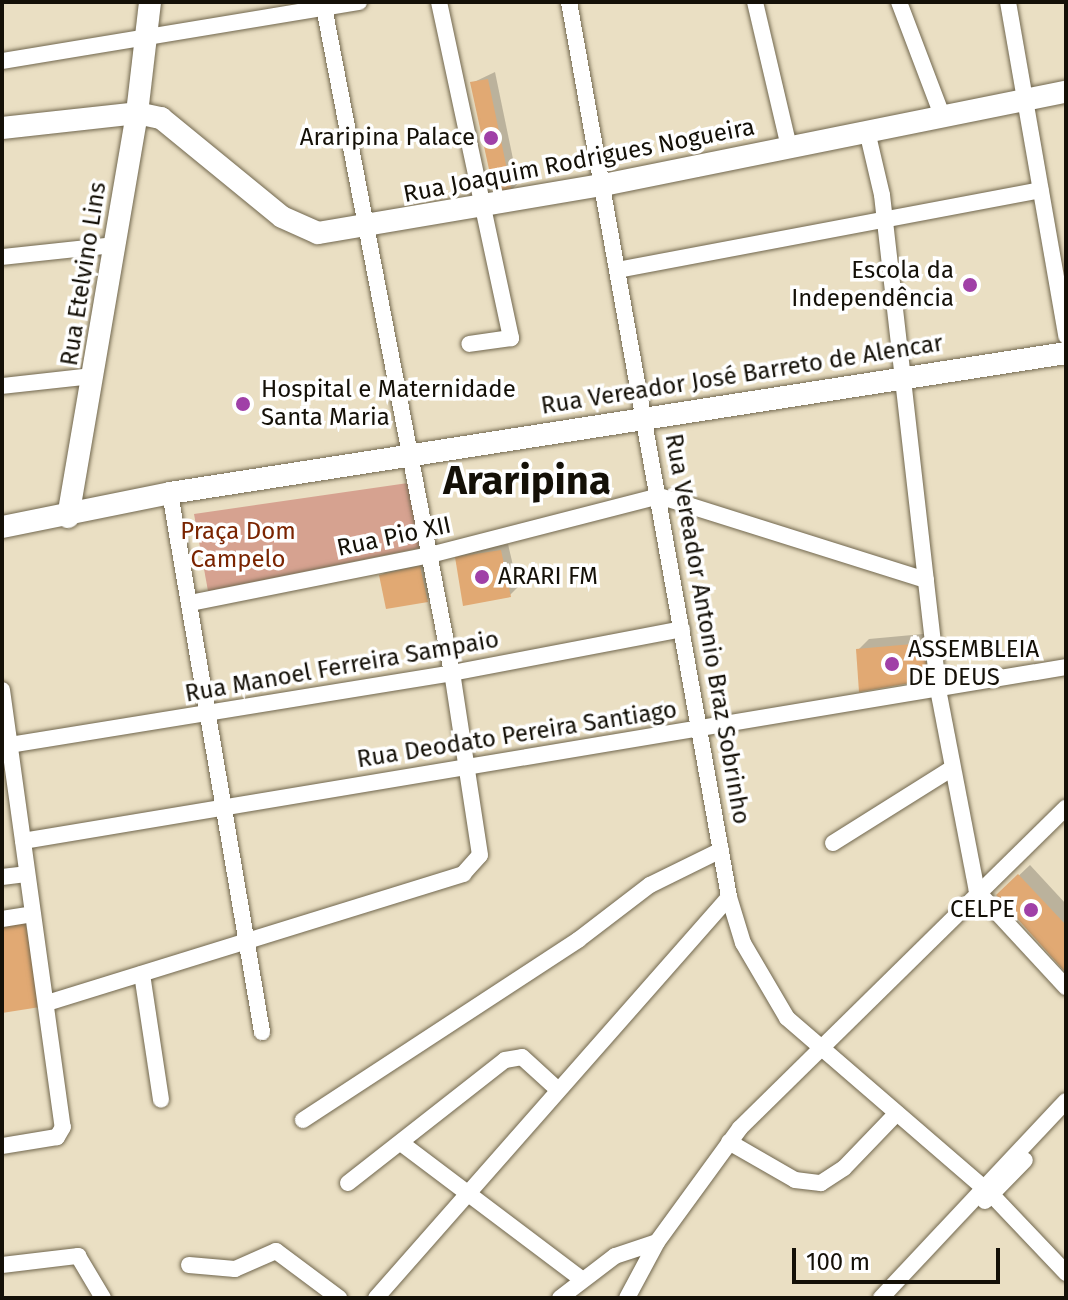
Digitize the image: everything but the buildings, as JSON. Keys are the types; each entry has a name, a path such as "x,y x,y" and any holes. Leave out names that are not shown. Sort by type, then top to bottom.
{"main road":[{"name":"Rua Etelvino Lins","path":"68,517 137,113 150,2"},
{"name":"Rua Joaquim Rodrigues Nogueira","path":"137,113 161,118 299,228 318,233 368,228 603,185 1066,92"},
{"path":"2,128 137,113"},
{"name":"Rua Vereador José Barreto de Alencar","path":"2,527 68,517 170,493 902,374 1066,353"}],"street":[{"path":"2,61 324,5 359,2"},
{"path":"439,2 511,338 469,344"},
{"name":"Rua Vereador Antonio Braz Sobrinho","path":"569,2 729,897 743,943 766,990 787,1018 824,1046 988,1191 1066,1273"},
{"path":"755,2 789,147"},
{"path":"899,2 942,115"},
{"path":"1008,2 1066,336"},
{"path":"47,1003 463,874 480,855 452,673 324,5"},
{"path":"867,131 885,219 938,689 951,769 977,891 1066,987"},
{"path":"618,270 1041,190"},
{"path":"2,257 114,245"},
{"path":"2,386 93,376"},
{"path":"170,493 228,808 262,1032"},
{"path":"659,496 926,580"},
{"name":"Rua Pio XII","path":"190,603 430,555 659,496"},
{"name":"Rua Manoel Ferreira Sampaio","path":"9,745 452,673 682,629"},
{"name":"Rua Deodato Pereira Santiago","path":"23,841 1066,667"},
{"path":"2,690 63,1127 57,1137 2,1146"},
{"path":"833,843 951,769"},
{"path":"627,1298 657,1242 729,1142 977,891 1066,808"},
{"path":"303,1120 578,940 650,885 721,850"},
{"path":"2,877 26,874"},
{"path":"376,1298 463,1194 729,897"},
{"path":"2,919 33,914"},
{"path":"142,974 161,1100"},
{"path":"348,1183 514,1056 528,1061 557,1089"},
{"path":"893,1298 1066,1101"},
{"path":"729,1142 795,1180 821,1183 844,1168 897,1113"},
{"path":"881,1298 1066,1116"},
{"path":"401,1143 463,1194 580,1278"},
{"path":"560,1298 580,1278 615,1256 657,1242"},
{"path":"189,1265 235,1269 276,1251 296,1261 339,1298"},
{"path":"2,1265 78,1256 103,1298"}],"green space":[{"name":"Praça Dom Campelo","path":"408,483 420,548 208,591 194,514"}],"place":[{"name":"Araripina Palace","path":"491,138"},
{"name":"Escola da Independência","path":"970,285"},
{"name":"Hospital e Maternidade Santa Maria","path":"243,404"},
{"name":"ARARI FM","path":"482,577"},
{"name":"ASSEMBLEIA DE DEUS","path":"892,664"},
{"name":"CELPE","path":"1031,910"}],"district":[{"name":"Araripina","path":"527,481"}]}
